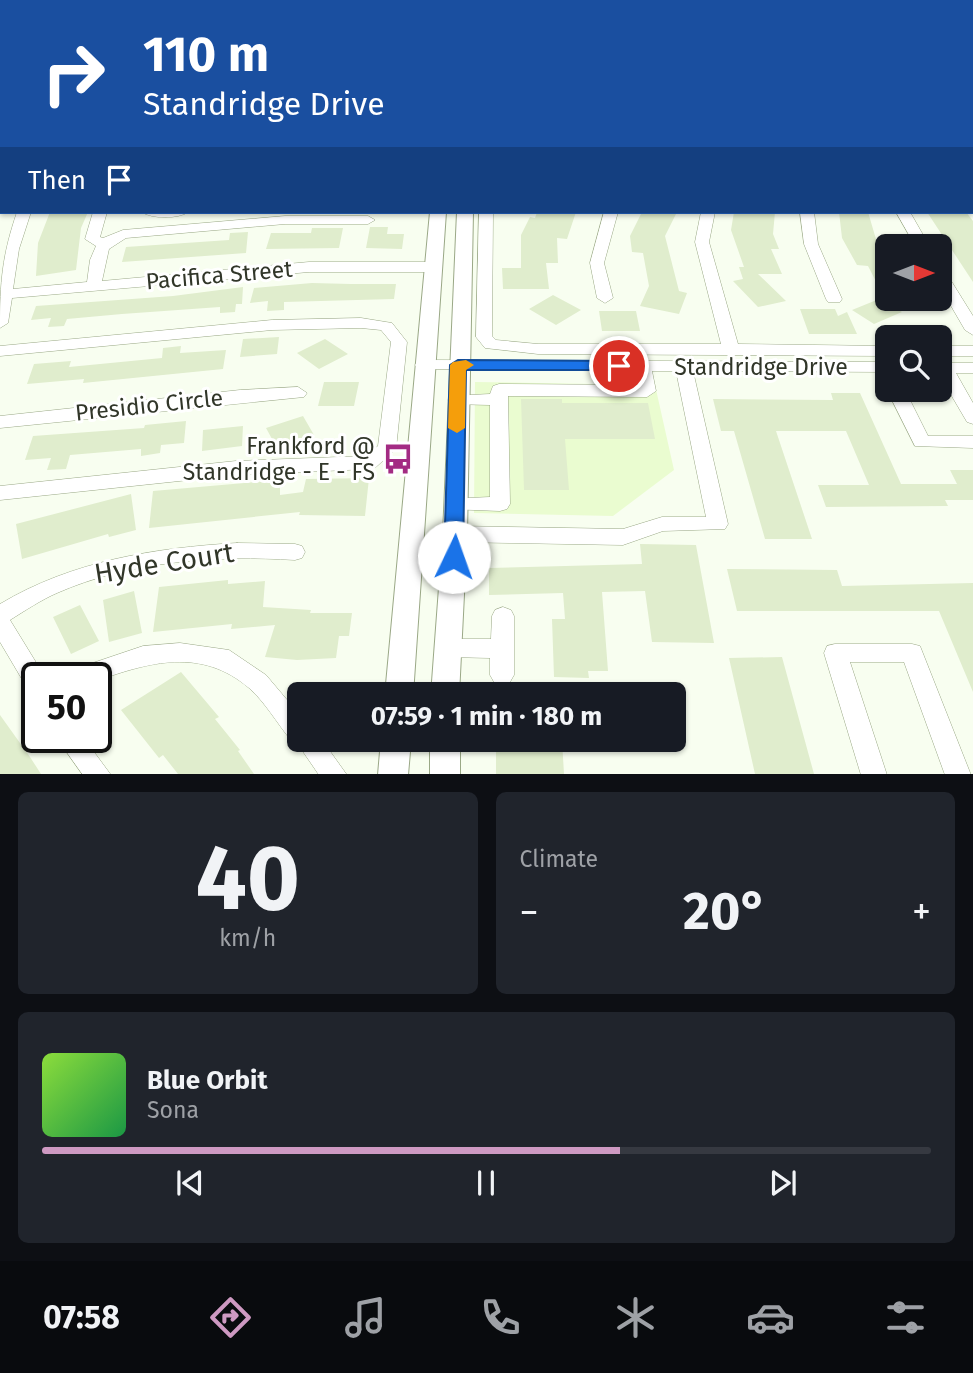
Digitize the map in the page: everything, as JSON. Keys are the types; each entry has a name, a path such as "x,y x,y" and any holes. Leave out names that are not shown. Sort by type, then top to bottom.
{"main road":[{"path":"400,682 438,214"},
{"path":"446,682 455,534 458,365 465,214"},
{"path":"393,774 395,752"},
{"path":"445,752 445,774"}],"street":[{"path":"0,323 12,249 23,214"},
{"path":"99,214 92,239 104,244"},
{"path":"486,214 484,337 491,344 538,349 731,349 875,364"},
{"path":"605,298 597,263 610,214"},
{"path":"707,214 702,243 731,349"},
{"path":"807,214 811,244 834,299"},
{"path":"904,214 916,234"},
{"path":"94,285 99,250 104,244 123,234 285,220 368,219"},
{"name":"Pacifica Street","path":"5,294 309,267 434,267"},
{"path":"952,294 973,330"},
{"path":"0,351 272,326 361,323 386,326 399,342 387,449 369,462 236,468 0,493"},
{"path":"952,358 973,351"},
{"path":"952,364 973,368"},
{"name":"Standridge Drive","path":"424,365 875,365"},
{"path":"571,365 574,390"},
{"path":"455,504 500,504 499,390 647,391 643,366"},
{"path":"455,534 623,537 662,524 718,524 683,366"},
{"path":"952,381 973,418"},
{"name":"Presidio Circle","path":"0,422 240,396 298,393"},
{"path":"457,400 499,400"},
{"path":"902,402 922,442 973,442"},
{"name":"Hyde Court","path":"0,615 50,587 114,566 241,550 295,552"},
{"path":"502,675 503,616"},
{"path":"0,622 24,662"},
{"path":"448,648 502,649"},
{"path":"112,666 142,655 180,652 221,657 258,682 287,717"},
{"path":"874,774 835,653 912,653 958,774"},
{"path":"317,752 334,774"},
{"path":"81,753 98,774"}],"shaded area":[{"path":"475,382 655,385 674,470 613,516 474,513"}],"building":[{"path":"49,214 87,214 81,228 76,270 36,276 38,243"},
{"path":"536,214 575,214 567,239 557,238 558,263 546,263 549,289 503,289 502,268 521,268 521,235 530,217 535,218"},
{"path":"641,214 676,214 665,236 679,291 687,293 679,314 640,306 649,286 643,253 632,252 630,236"},
{"path":"734,214 775,214 773,234 779,249 771,249 782,274 758,274 786,301 758,307 733,281 743,279 739,267 744,267 731,230"},
{"path":"839,214 869,214 875,236 875,280 868,266 857,265 842,238"},
{"path":"928,214 968,214 973,221 973,282 952,250 952,234 941,234"},
{"path":"370,227 388,227 387,234 404,234 402,249 366,248"},
{"path":"312,228 343,228 339,248 266,249 271,233 311,233"},
{"path":"248,232 246,253 122,262 126,247 229,240 230,233"},
{"path":"312,283 396,284 394,299 284,302 284,310 267,311 268,301 250,303 254,288"},
{"path":"243,287 242,304 236,304 235,312 220,313 220,307 122,314 67,319 64,326 48,327 51,318 31,320 36,306 173,296"},
{"path":"553,295 581,310 556,325 529,309"},
{"path":"875,301 875,312 902,312 874,324 852,310"},
{"path":"800,309 835,309 838,316 847,312 857,334 809,334"},
{"path":"599,311 636,311 640,331 602,331"},
{"path":"279,337 277,354 240,357 243,339"},
{"path":"325,339 348,354 319,369 297,353"},
{"path":"181,346 180,353 226,350 223,369 83,383 84,379 27,384 34,364 71,361 69,367 162,358 163,348"},
{"path":"324,382 359,382 354,406 318,406"},
{"path":"831,393 860,393 901,484 957,484 950,470 973,470 973,500 945,500 948,506 826,507 818,485 869,485 846,431 776,431 812,539 765,539 734,431 721,431 713,399 833,400"},
{"path":"521,399 562,399 562,403 648,403 655,439 565,439 569,490 524,490"},
{"path":"303,416 314,435 277,448 266,428"},
{"path":"186,421 184,443 161,445 160,453 141,456 141,449 70,455 66,469 47,470 51,458 25,460 33,436 144,428 145,425"},
{"path":"243,426 242,446 202,451 203,430"},
{"path":"369,478 365,516 299,515 300,512 149,528 153,491 280,480 280,495 303,492 306,479"},
{"path":"131,494 136,530 109,537 108,534 22,559 16,524"},
{"path":"640,544 696,545 714,643 652,642 645,591 602,592 608,671 588,671 589,678 554,677 552,619 565,619 563,593 489,595 489,568 642,564"},
{"path":"727,569 837,570 842,586 973,583 973,692 939,611 737,611"},
{"path":"228,580 228,584 265,581 263,607 311,610 310,613 352,613 349,636 339,636 336,658 297,660 265,657 275,625 231,629 232,624 153,632 159,587"},
{"path":"134,591 142,633 109,642 103,600"},
{"path":"80,605 99,641 71,654 53,617"},
{"path":"782,657 814,774 755,774 729,658"},
{"path":"181,672 219,717 215,719 240,750 238,751 254,774 178,774 163,755 159,758 121,710"},
{"path":"0,715 21,744 21,753 27,753 41,774 0,774"},
{"path":"496,752 563,752 564,774 496,774"}],"slow traffic":[{"path":"457,428 458,365 466,365"}],"place":[{"name":"Frankford @ Standridge - E - FS","path":"398,459"}],"route":[{"path":"454,557 458,365 619,366"}]}
